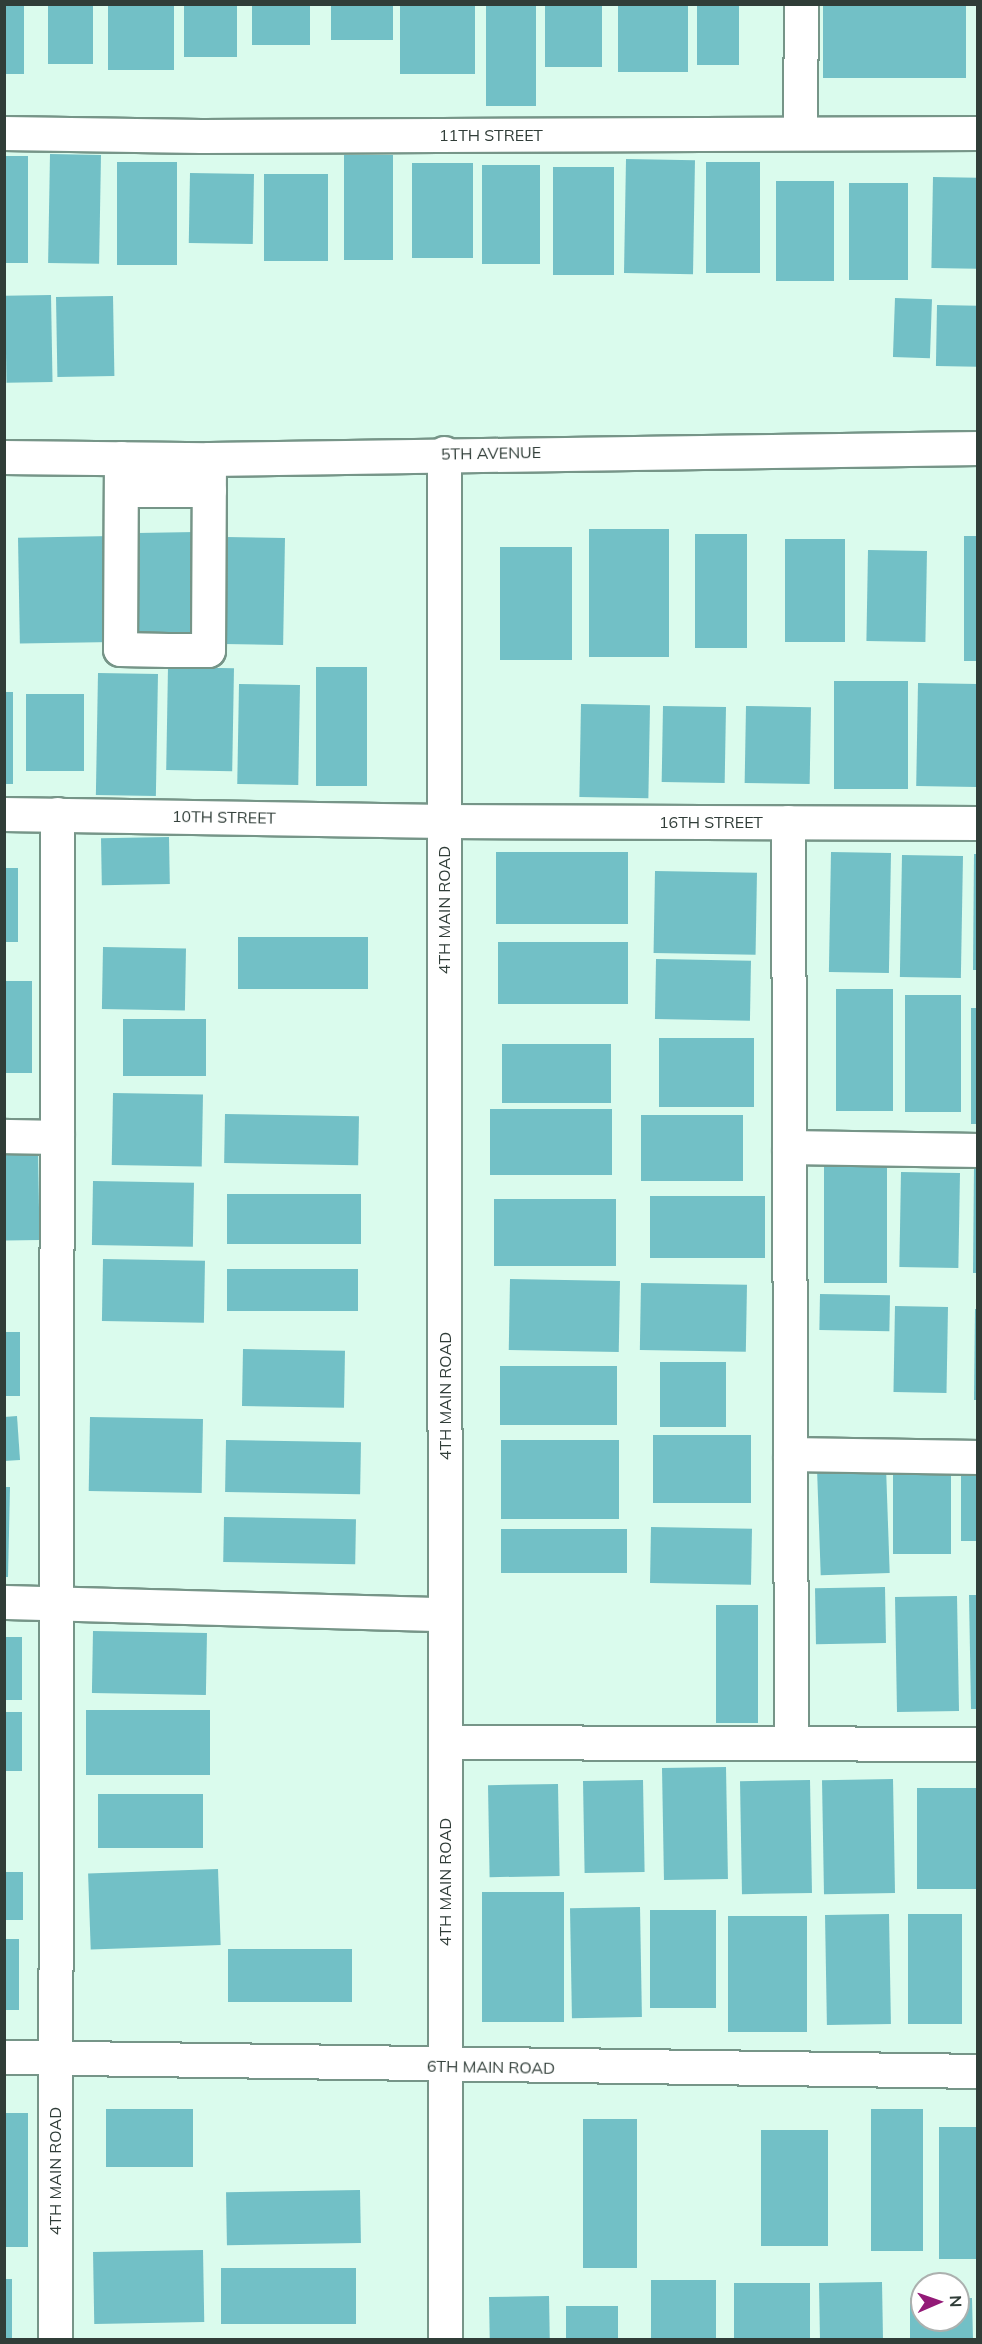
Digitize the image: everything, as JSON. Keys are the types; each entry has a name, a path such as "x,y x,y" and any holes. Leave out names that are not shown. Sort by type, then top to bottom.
{"street":[{"path":"800,134 801,4"},
{"name":"11TH STREET","path":"4,134 978,133"},
{"name":"5TH AVENUE","path":"4,457 121,474 209,475 444,453 978,448"},
{"name":"4TH MAIN ROAD","path":"444,453 445,2340"},
{"path":"121,474 120,649 168,650 208,650 209,475"},
{"name":"10TH STREET","path":"4,814 444,821"},
{"name":"4TH MAIN ROAD","path":"55,2340 57,814"},
{"name":"16TH STREET","path":"444,821 978,823"},
{"path":"788,822 791,1743"},
{"path":"4,1136 57,1137"},
{"path":"789,1147 978,1150"},
{"path":"790,1454 978,1457"},
{"path":"4,1602 445,1614"},
{"path":"445,1742 978,1744"},
{"name":"6TH MAIN ROAD","path":"4,2058 445,2066 978,2071"}],"building":[{"path":"4,4 24,4 24,74 4,74"},
{"path":"48,4 93,4 93,64 48,64"},
{"path":"108,4 174,4 174,70 108,70"},
{"path":"184,4 237,4 237,57 184,57"},
{"path":"252,4 310,4 310,45 252,45"},
{"path":"331,4 393,4 393,40 331,40"},
{"path":"400,4 475,4 475,74 400,74"},
{"path":"486,4 536,4 536,106 486,106"},
{"path":"545,4 602,4 602,67 545,67"},
{"path":"618,4 688,4 688,72 618,72"},
{"path":"697,4 739,4 739,65 697,65"},
{"path":"823,4 966,4 966,78 823,78"},
{"path":"50,154 101,155 99,264 48,263"},
{"path":"344,155 393,155 393,260 344,260"},
{"path":"4,156 28,156 28,263 4,263"},
{"path":"626,159 695,160 693,274 624,273"},
{"path":"117,162 177,162 177,265 117,265"},
{"path":"706,162 760,162 760,273 706,273"},
{"path":"412,163 473,163 473,258 412,258"},
{"path":"482,165 540,165 540,264 482,264"},
{"path":"553,167 614,167 614,275 553,275"},
{"path":"190,173 254,174 253,244 189,243"},
{"path":"264,174 328,174 328,261 264,261"},
{"path":"933,177 978,178 976,269 931,268"},
{"path":"776,181 834,181 834,281 776,281"},
{"path":"849,183 908,183 908,280 849,280"},
{"path":"51,295 53,382 7,383 5,296"},
{"path":"113,296 114,376 57,377 56,297"},
{"path":"895,298 932,299 930,358 893,357"},
{"path":"937,305 978,306 977,367 936,366"},
{"path":"589,529 669,529 669,657 589,657"},
{"path":"195,532 197,643 125,644 123,533"},
{"path":"695,534 747,534 747,648 695,648"},
{"path":"112,536 114,642 20,644 18,538"},
{"path":"964,536 978,536 978,661 964,661"},
{"path":"226,537 285,538 283,645 224,644"},
{"path":"785,539 845,539 845,642 785,642"},
{"path":"500,547 572,547 572,660 500,660"},
{"path":"868,550 927,551 925,642 866,641"},
{"path":"168,667 234,668 232,771 166,770"},
{"path":"316,667 367,667 367,786 316,786"},
{"path":"98,673 158,674 156,796 96,795"},
{"path":"834,681 908,681 908,789 834,789"},
{"path":"918,683 978,684 976,787 916,786"},
{"path":"239,684 300,685 298,785 237,784"},
{"path":"4,692 13,692 13,784 4,784"},
{"path":"26,694 84,694 84,771 26,771"},
{"path":"581,704 650,705 648,798 579,797"},
{"path":"663,706 726,707 725,783 662,782"},
{"path":"746,706 811,707 810,784 745,783"},
{"path":"169,837 170,884 102,885 101,838"},
{"path":"496,852 628,852 628,924 496,924"},
{"path":"831,852 891,853 889,973 829,972"},
{"path":"974,854 978,854 978,970 973,970"},
{"path":"902,855 963,856 961,978 900,977"},
{"path":"4,868 18,868 18,942 4,942"},
{"path":"655,871 757,873 756,955 654,953"},
{"path":"238,937 368,937 368,989 238,989"},
{"path":"498,942 628,942 628,1004 498,1004"},
{"path":"103,947 186,948 185,1010 102,1009"},
{"path":"656,959 751,961 750,1021 655,1019"},
{"path":"4,981 32,981 32,1073 4,1073"},
{"path":"836,989 893,989 893,1111 836,1111"},
{"path":"905,995 961,995 961,1112 905,1112"},
{"path":"971,1008 978,1008 978,1124 971,1124"},
{"path":"123,1019 206,1019 206,1076 123,1076"},
{"path":"659,1038 754,1038 754,1107 659,1107"},
{"path":"502,1044 611,1044 611,1103 502,1103"},
{"path":"113,1093 203,1095 202,1167 112,1165"},
{"path":"490,1109 612,1109 612,1175 490,1175"},
{"path":"225,1114 359,1116 358,1165 224,1163"},
{"path":"641,1115 743,1115 743,1181 641,1181"},
{"path":"38,1151 40,1240 6,1241 4,1152"},
{"path":"824,1164 887,1164 887,1283 824,1283"},
{"path":"974,1167 978,1167 978,1273 973,1273"},
{"path":"901,1172 960,1173 958,1268 899,1267"},
{"path":"93,1181 194,1183 193,1247 92,1245"},
{"path":"227,1194 361,1194 361,1244 227,1244"},
{"path":"650,1196 765,1196 765,1258 650,1258"},
{"path":"494,1199 616,1199 616,1266 494,1266"},
{"path":"103,1259 205,1261 204,1323 102,1321"},
{"path":"227,1269 358,1269 358,1311 227,1311"},
{"path":"510,1279 620,1281 619,1352 509,1350"},
{"path":"641,1283 747,1285 746,1352 640,1350"},
{"path":"820,1294 890,1295 889,1331 819,1330"},
{"path":"895,1306 948,1307 946,1393 893,1392"},
{"path":"975,1309 978,1309 978,1400 974,1400"},
{"path":"4,1332 20,1332 20,1396 4,1396"},
{"path":"243,1349 345,1351 344,1408 242,1406"},
{"path":"660,1362 726,1362 726,1427 660,1427"},
{"path":"500,1366 617,1366 617,1425 500,1425"},
{"path":"17,1416 20,1460 4,1461 4,1417"},
{"path":"90,1417 203,1419 202,1493 89,1491"},
{"path":"653,1435 751,1435 751,1503 653,1503"},
{"path":"226,1440 361,1442 360,1494 225,1492"},
{"path":"501,1440 619,1440 619,1519 501,1519"},
{"path":"886,1467 890,1573 821,1575 817,1469"},
{"path":"893,1467 951,1467 951,1554 893,1554"},
{"path":"961,1468 978,1468 978,1541 961,1541"},
{"path":"4,1487 10,1487 8,1577 4,1577"},
{"path":"224,1517 356,1519 355,1564 223,1562"},
{"path":"651,1527 752,1529 751,1585 650,1583"},
{"path":"501,1529 627,1529 627,1573 501,1573"},
{"path":"885,1587 886,1643 816,1644 815,1588"},
{"path":"969,1595 978,1595 978,1709 971,1709"},
{"path":"957,1596 959,1711 897,1712 895,1597"},
{"path":"716,1605 758,1605 758,1723 716,1723"},
{"path":"93,1631 207,1633 206,1695 92,1693"},
{"path":"4,1637 22,1637 22,1700 4,1700"},
{"path":"86,1710 210,1710 210,1775 86,1775"},
{"path":"4,1712 22,1712 22,1771 4,1771"},
{"path":"726,1767 728,1879 664,1880 662,1768"},
{"path":"893,1779 895,1893 824,1894 822,1780"},
{"path":"643,1780 645,1872 585,1873 583,1781"},
{"path":"810,1780 812,1893 742,1894 740,1781"},
{"path":"558,1784 560,1876 490,1877 488,1785"},
{"path":"917,1788 978,1788 978,1889 917,1889"},
{"path":"98,1794 203,1794 203,1848 98,1848"},
{"path":"218,1869 221,1945 91,1949 88,1874"},
{"path":"4,1872 23,1872 23,1920 4,1920"},
{"path":"482,1892 564,1892 564,2022 482,2022"},
{"path":"640,1907 642,2017 572,2018 570,1908"},
{"path":"650,1910 716,1910 716,2008 650,2008"},
{"path":"889,1914 891,2024 827,2025 825,1915"},
{"path":"908,1914 962,1914 962,2024 908,2024"},
{"path":"728,1916 807,1916 807,2032 728,2032"},
{"path":"4,1939 19,1939 19,2010 4,2010"},
{"path":"228,1949 352,1949 352,2002 228,2002"},
{"path":"106,2109 193,2109 193,2167 106,2167"},
{"path":"871,2109 923,2109 923,2251 871,2251"},
{"path":"4,2113 28,2113 28,2247 4,2247"},
{"path":"583,2119 637,2119 637,2268 583,2268"},
{"path":"939,2127 978,2127 978,2259 939,2259"},
{"path":"761,2130 828,2130 828,2246 761,2246"},
{"path":"360,2190 361,2243 227,2245 226,2192"},
{"path":"203,2250 204,2322 94,2324 93,2252"},
{"path":"221,2268 356,2268 356,2324 221,2324"},
{"path":"4,2279 12,2279 12,2340 4,2340"},
{"path":"651,2280 716,2280 716,2340 651,2340"},
{"path":"882,2282 883,2340 820,2340 819,2283"},
{"path":"734,2283 810,2283 810,2340 734,2340"},
{"path":"549,2296 550,2340 490,2340 489,2297"},
{"path":"970,2298 972,2298 973,2340 910,2340 910,2332 970,2332"},
{"path":"566,2306 618,2306 618,2340 566,2340"}]}
